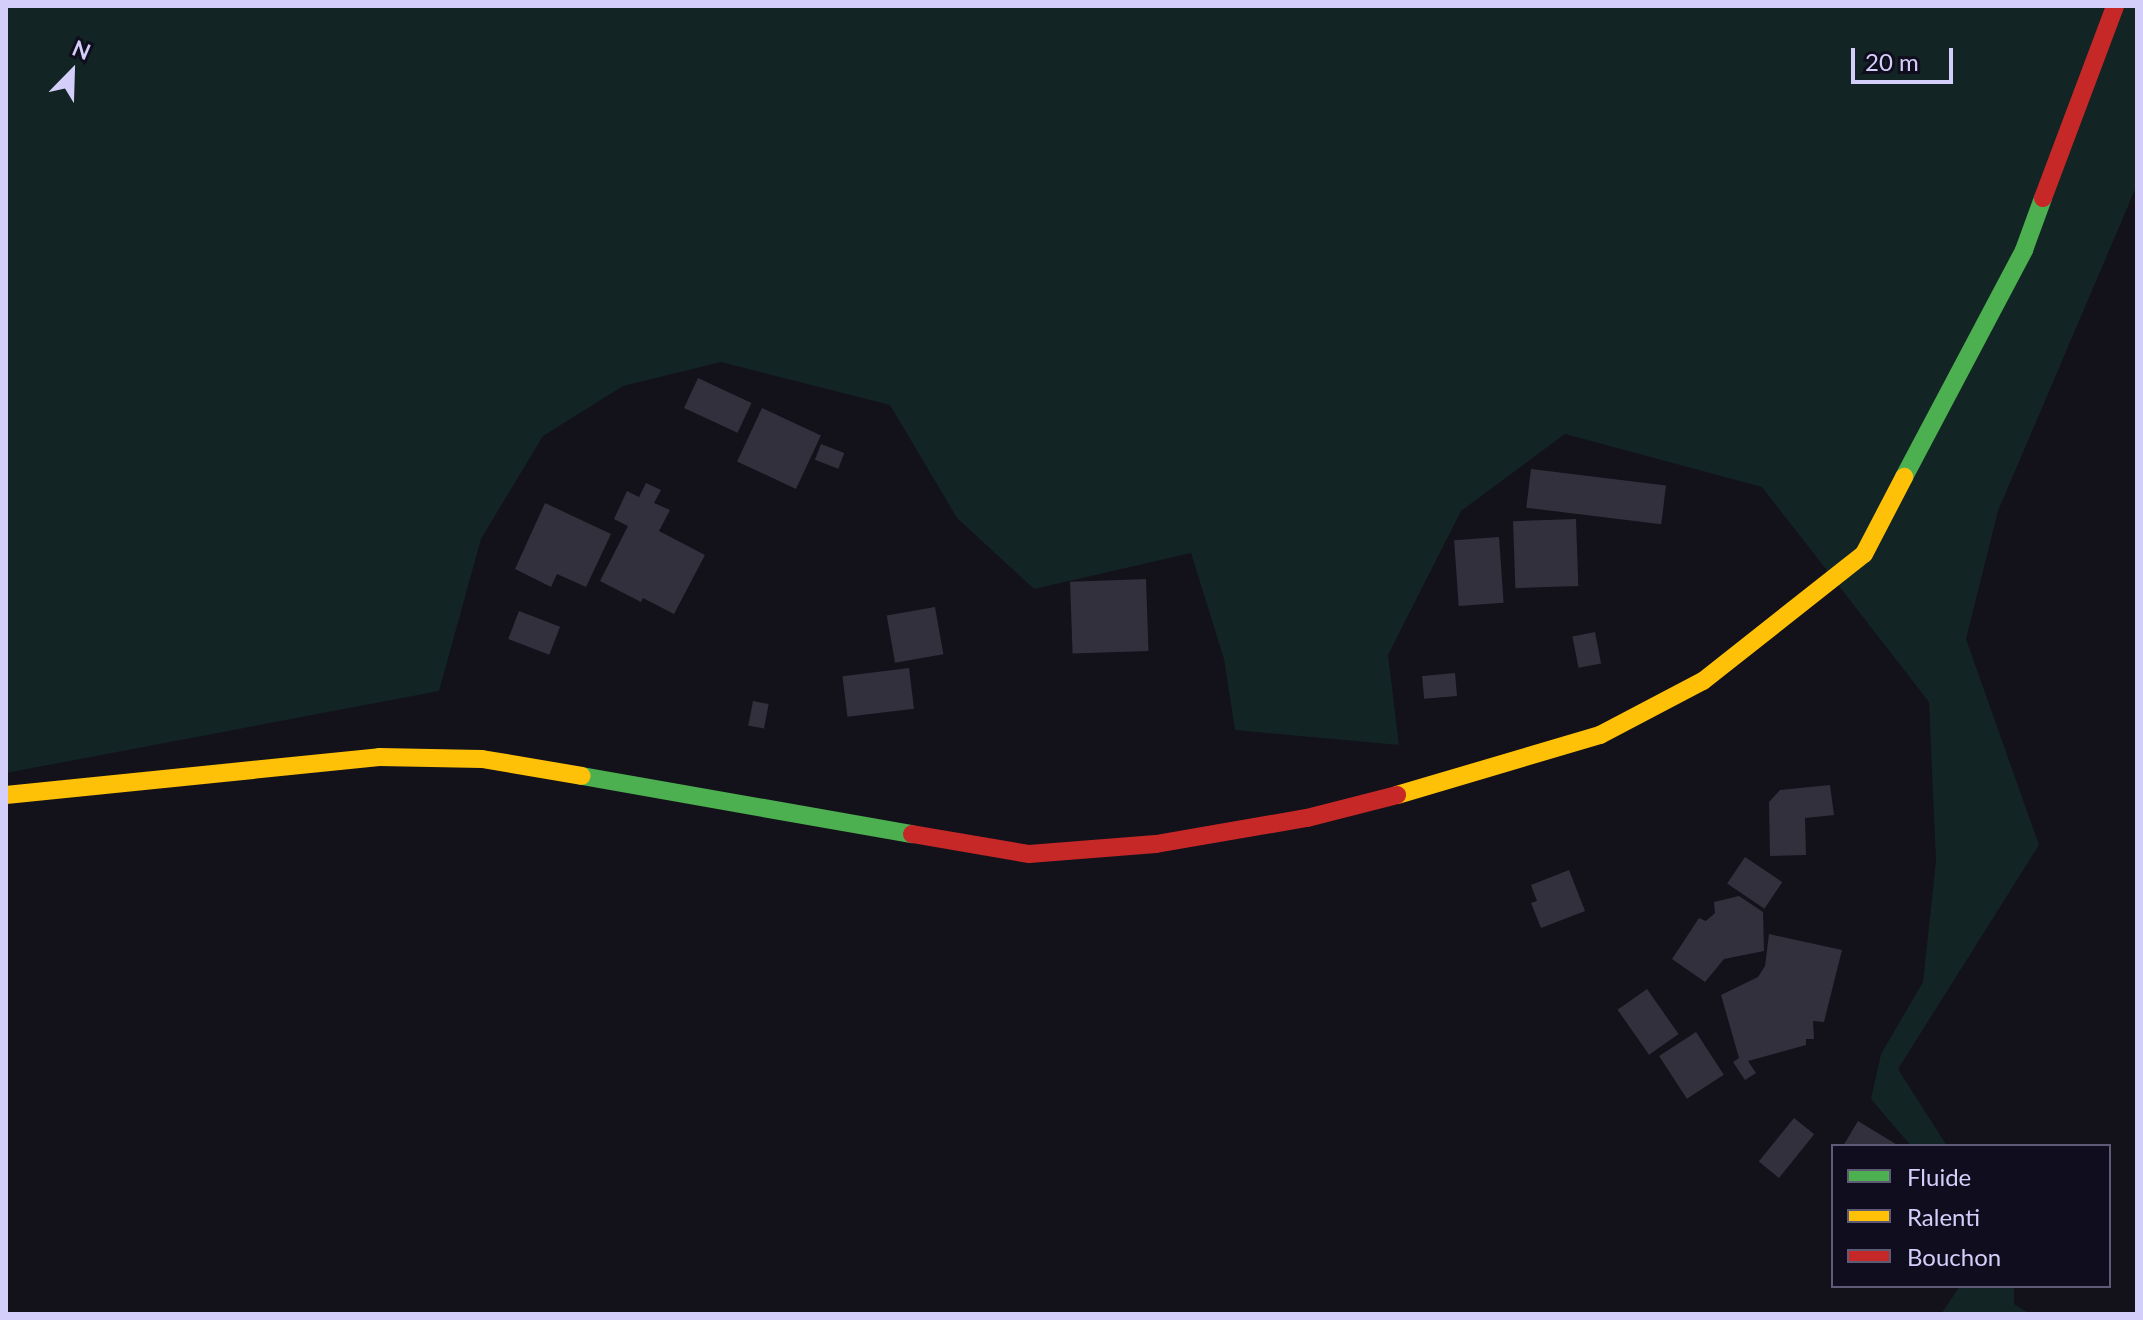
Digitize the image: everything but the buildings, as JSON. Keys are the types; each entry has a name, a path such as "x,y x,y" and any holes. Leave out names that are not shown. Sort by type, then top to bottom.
{"street":[{"path":"6,795 379,757 482,759 1029,854 1156,844 1307,818 1450,781 1600,735 1703,681 1864,554 2024,250 2115,6"}],"shaded area":[{"path":"6,6 2137,6 2137,185 1998,511 1966,639 2039,845 1898,1069 1946,1144 1909,1144 1871,1099 1881,1054 1923,982 1936,861 1929,702 1762,487 1565,434 1461,511 1388,655 1399,745 1235,730 1224,659 1191,553 1034,589 957,518 890,405 721,362 623,386 543,436 481,539 439,691 6,773"},
{"path":"1959,1288 2014,1288 2014,1304 2030,1314 1941,1314"}],"traffic: fast":[{"path":"1904,477 2024,250 2043,198"},
{"path":"582,776 912,834"}],"traffic: slow":[{"path":"1397,795 1600,735 1703,681 1864,554 1904,477"},
{"path":"6,795 379,757 482,759 582,776"}],"traffic: jam":[{"path":"2043,198 2115,6"},
{"path":"912,834 1029,854 1156,844 1307,818 1397,795"}]}
